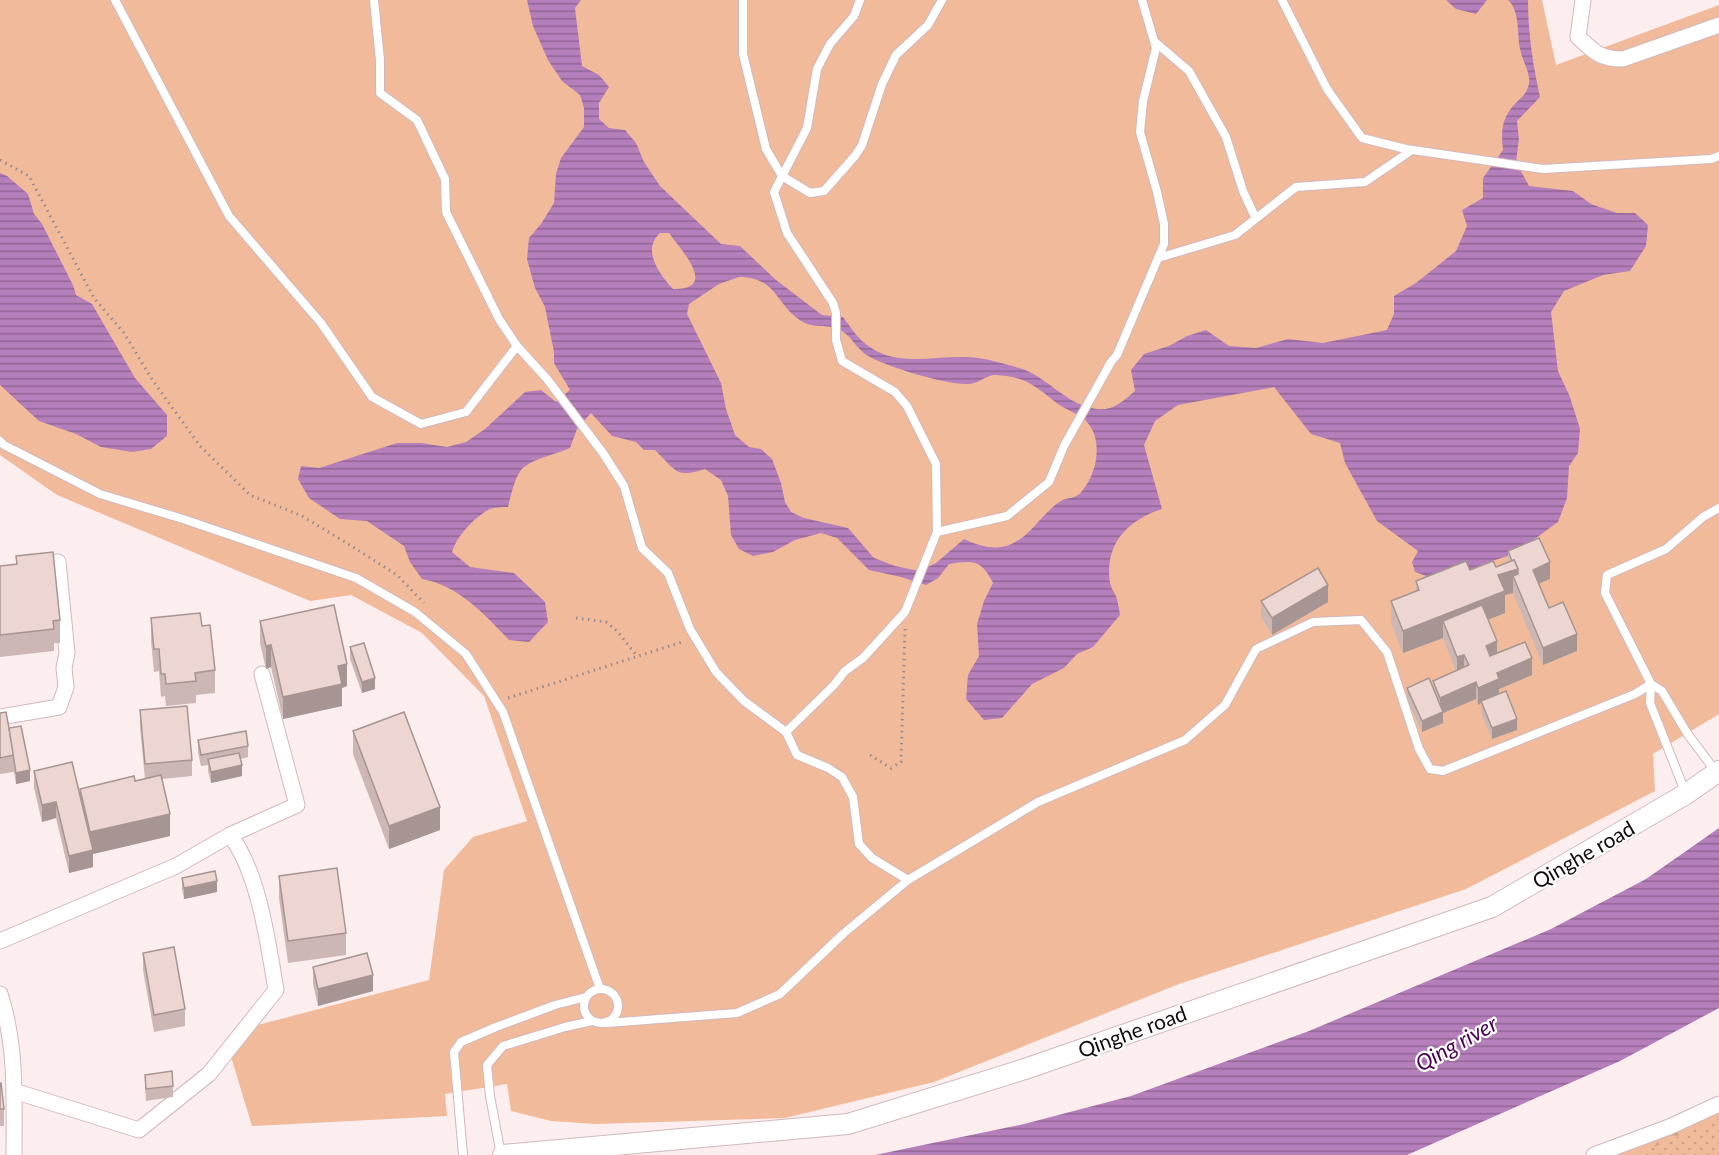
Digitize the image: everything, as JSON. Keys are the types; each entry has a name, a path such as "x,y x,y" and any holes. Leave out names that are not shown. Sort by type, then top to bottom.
{"street":[{"path":"1583,0 1578,37 1596,54 1609,59 1623,59 1719,25"},
{"path":"0,717 59,707 66,687 64,668 67,653 58,562"},
{"path":"0,941 176,866 230,834 297,805 262,674"},
{"name":"Qinghe road","path":"502,1155 848,1124 1025,1069 1492,907 1686,794 1718,772"},
{"path":"14,1091 139,1130 209,1074 276,990 265,928 250,876 238,846 230,834"},
{"path":"0,994 7,1017 13,1062 14,1155"},
{"path":"1594,1155 1669,1127 1719,1104"}],"lane":[{"path":"115,0 230,216 321,323 372,396 421,424 466,412 517,346"},
{"path":"374,0 380,60 380,93 417,120 445,179 446,212 494,310 517,346 548,380 603,453 624,486 642,548 668,573 695,637 716,672 737,694 786,732 797,755 828,768 842,777 853,797 858,844 872,858 908,880"},
{"path":"742,0 743,54 766,149 782,176 810,193 824,191 862,145 882,84 896,55 928,25 942,0"},
{"path":"786,732 834,685 845,671 863,658 905,612 937,532 936,465 907,406 895,392 842,361 836,340 836,313 833,303 787,233 774,192 807,128 817,69 830,44 854,16 860,0"},
{"path":"937,532 1007,516 1049,482 1064,446 1117,355 1164,244 1164,224 1140,132 1143,101 1156,48 1142,0"},
{"path":"1282,0 1327,88 1362,138 1412,150 1543,169 1712,159 1719,156"},
{"path":"1154,42 1189,71 1226,137 1243,191 1255,217"},
{"path":"1158,258 1234,234 1296,187 1365,182 1412,150"},
{"path":"0,441 100,494 183,519 356,578 415,612 466,654 503,712 600,989"},
{"path":"1686,794 1650,703 1651,684 1605,593 1607,575 1666,549 1703,517 1719,508"},
{"path":"607,1023 616,1015 618,1003 612,993 600,989 590,993 584,1002 584,1013 597,1023 607,1023 737,1013 780,994 844,933 908,880 1038,802 1185,740 1225,705 1256,649 1313,622 1361,620 1388,652 1419,750 1430,769 1443,771 1635,694 1651,684"},
{"path":"1651,684 1662,691 1687,733 1718,772"},
{"path":"463,1155 453,1052 461,1042 496,1027 555,1005 586,997"},
{"path":"502,1155 490,1096 487,1065 503,1046 592,1021"}],"path":[{"path":"0,159 29,176 94,298 124,333 153,381 200,446 249,495 302,516 396,574 422,600 428,610"},
{"path":"870,755 891,768 901,762 905,612"},
{"path":"576,618 606,622 617,631 637,656"},
{"path":"497,702 695,637"}],"green space":[{"path":"0,0 1542,0 1556,65 1719,5 1719,714 1653,754 1655,791 1466,889 1179,984 934,1082 785,1118 596,1124 551,1121 511,1111 507,1084 445,1094 447,1116 252,1126 228,1047 239,1030 429,980 444,870 473,837 527,821 484,696 422,633 351,595 310,601 57,495 0,455"},
{"path":"1719,1108 1719,1155 1606,1155"},
{"path":"1719,1118 1719,1155 1636,1155"}],"water":[{"path":"527,0 581,0 575,8 582,66 599,75 609,87 599,103 599,119 609,128 625,130 636,143 644,162 660,186 721,244 740,246 776,280 822,315 843,317 860,339 884,354 910,359 972,357 999,362 1028,371 1081,405 1104,409 1120,403 1135,391 1131,370 1144,354 1206,330 1229,346 1256,348 1288,339 1323,343 1387,330 1394,314 1394,296 1416,283 1456,251 1467,226 1462,210 1483,198 1483,178 1503,150 1502,133 1506,117 1529,84 1529,76 1520,49 1515,10 1508,0 1528,0 1531,49 1540,97 1517,121 1519,139 1516,162 1529,186 1573,191 1591,204 1617,213 1635,213 1648,225 1646,246 1630,271 1603,275 1564,291 1551,312 1558,371 1570,397 1580,429 1578,453 1569,466 1567,498 1558,522 1514,554 1489,562 1452,585 1415,572 1412,562 1418,551 1377,521 1345,463 1340,443 1311,434 1274,387 1178,405 1155,421 1144,445 1162,509 1138,520 1129,527 1115,546 1111,557 1110,583 1116,596 1120,615 1093,647 1077,654 1064,668 1032,684 1002,718 984,720 966,699 968,675 979,656 977,624 984,601 993,583 981,566 971,562 949,564 938,578 926,585 869,570 837,538 821,533 795,540 773,552 753,556 739,549 731,535 728,496 721,480 705,469 687,473 677,471 655,450 644,450 636,442 612,436 591,413 577,429 570,448 525,466 516,478 508,507 498,507 483,513 467,528 454,546 452,552 470,567 514,573 545,602 548,622 529,642 509,640 459,594 435,582 422,579 410,562 404,546 367,521 340,519 309,498 298,479 301,466 319,468 397,443 421,443 447,447 466,442 485,429 525,392 541,390 556,402 570,390 554,363 545,307 535,288 527,259 529,238 554,203 556,174 561,158 584,127 584,108 580,95 562,81 548,60 533,26","holes":["660,233 669,233 693,267 694,283 687,288 673,289 654,262 652,247","739,277 762,282 776,294 794,316 808,324 837,329 846,334 859,349 881,362 919,375 958,384 971,384 995,375 1014,377 1033,385 1085,420 1091,427 1097,453 1093,471 1085,487 1076,497 1056,504 1031,530 1014,543 987,547 964,539 936,563 919,571 895,566 874,558 848,528 804,518 791,512 785,502 772,459 761,449 749,447 735,435 726,409 721,383 687,314 689,304 719,284"]},
{"path":"1446,0 1487,0 1476,14 1456,9"},
{"path":"0,173 7,176 28,194 34,214 42,224 76,295 92,304 135,378 167,415 167,436 151,449 132,452 101,447 76,434 39,421 0,385"},
{"name":"Qing river","path":"1719,828 1719,1008 1620,1061 1407,1155 875,1155 1024,1124 1131,1096 1309,1031 1551,929 1646,879"}],"building":[{"path":"1539,538 1550,562 1533,570 1549,608 1563,602 1577,634 1543,648 1513,576 1518,574 1518,569 1508,551"},
{"path":"53,552 60,620 53,621 54,629 0,635 0,566 17,564 16,556"},
{"path":"1514,560 1518,569 1498,575 1505,591 1403,631 1391,601 1419,590 1416,581 1466,561 1470,570 1493,561 1496,567"},
{"path":"1318,568 1328,585 1272,618 1261,601"},
{"path":"334,605 347,664 338,666 342,684 283,697 271,645 266,646 260,621"},
{"path":"1482,605 1497,641 1486,646 1490,656 1525,642 1532,658 1497,673 1499,679 1478,688 1476,682 1440,698 1433,681 1469,665 1464,655 1457,657 1443,621"},
{"path":"200,613 202,626 210,625 215,670 195,673 196,681 166,684 165,674 161,674 159,649 154,649 151,618"},
{"path":"364,643 375,678 362,682 350,647"},
{"path":"1429,678 1443,712 1422,721 1407,688"},
{"path":"1506,691 1517,719 1492,728 1481,701"},
{"path":"187,706 192,760 145,764 140,710"},
{"path":"6,712 14,755 0,758 0,713"},
{"path":"404,712 440,807 389,826 353,731"},
{"path":"21,726 30,770 16,773 9,728"},
{"path":"246,731 248,746 201,755 198,740"},
{"path":"239,753 242,765 211,772 208,759"},
{"path":"72,762 93,850 69,856 56,802 42,805 34,771"},
{"path":"161,775 170,814 90,832 80,789 134,776 135,781"},
{"path":"337,868 346,933 288,941 279,876"},
{"path":"215,871 217,881 184,888 182,878"},
{"path":"174,947 185,1009 154,1015 143,953"},
{"path":"367,953 373,975 318,989 313,967"},
{"path":"172,1071 173,1086 146,1089 145,1075"},
{"path":"1,1083 4,1109 0,1109"}]}
